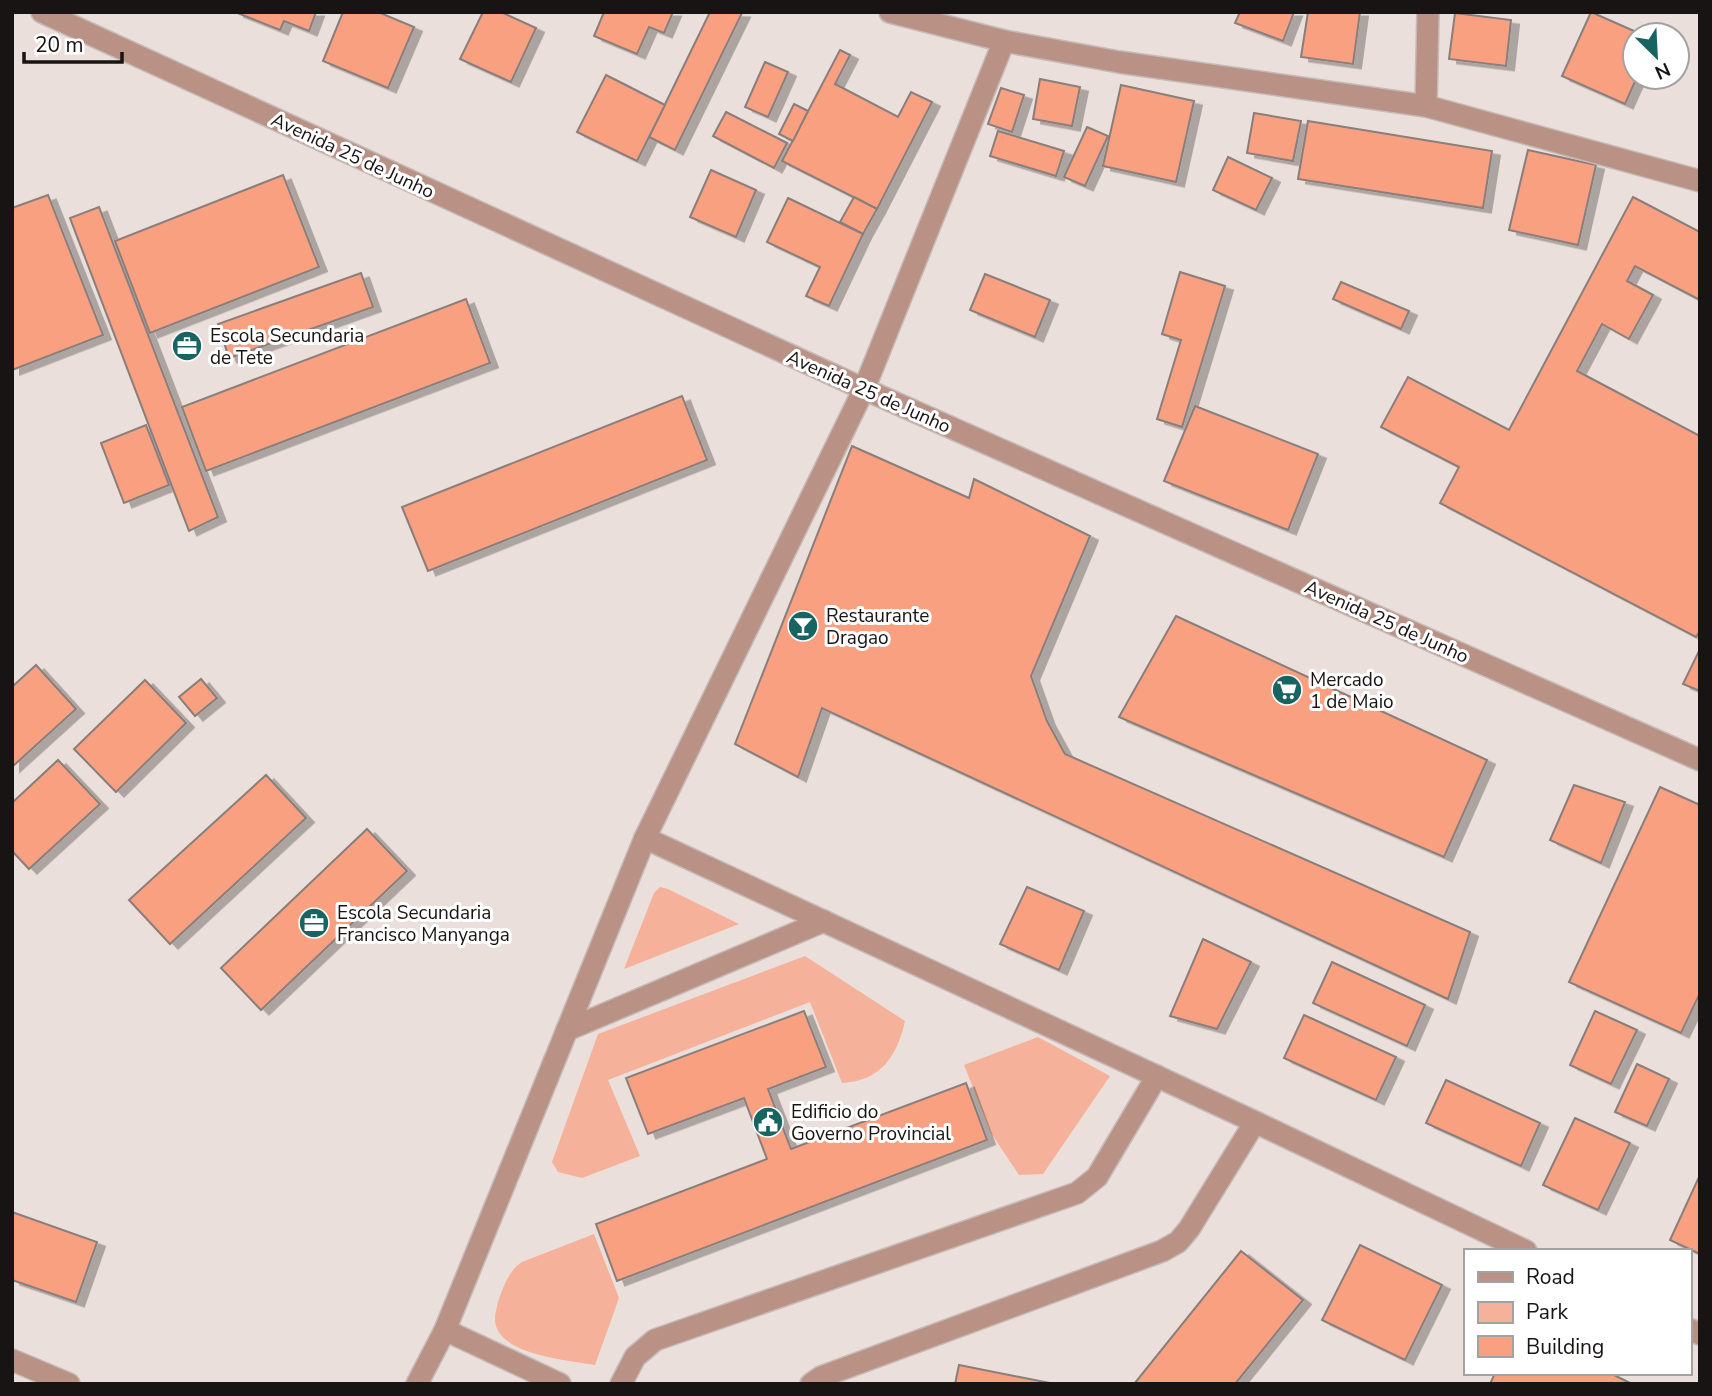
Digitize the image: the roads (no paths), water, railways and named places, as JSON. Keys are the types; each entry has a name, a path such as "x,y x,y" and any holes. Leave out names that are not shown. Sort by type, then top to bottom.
{"street":[{"name":"Avenida 25 de Junho","path":"42,12 864,389 1700,761"},
{"path":"890,12 1004,41 1119,62 1426,106 1700,181"},
{"path":"1426,106 1428,12"},
{"path":"417,1384 444,1330 645,838 864,389 1004,41"},
{"path":"645,838 1522,1249"},
{"path":"567,1030 824,922"},
{"path":"621,1384 635,1357 655,1340 1077,1193 1097,1177 1157,1076"},
{"path":"811,1384 821,1377 1162,1251 1178,1242 1189,1229 1255,1122"},
{"path":"444,1330 560,1384"},
{"path":"12,1360 69,1384"}],"place":[{"name":"Escola Secundaria de Tete","path":"187,346"},
{"name":"Restaurante Dragao","path":"803,626"},
{"name":"Mercado 1 de Maio","path":"1287,690"},
{"name":"Escola Secundaria Francisco Manyanga","path":"314,923"},
{"name":"Edificio do Governo Provincial","path":"768,1122"}]}
